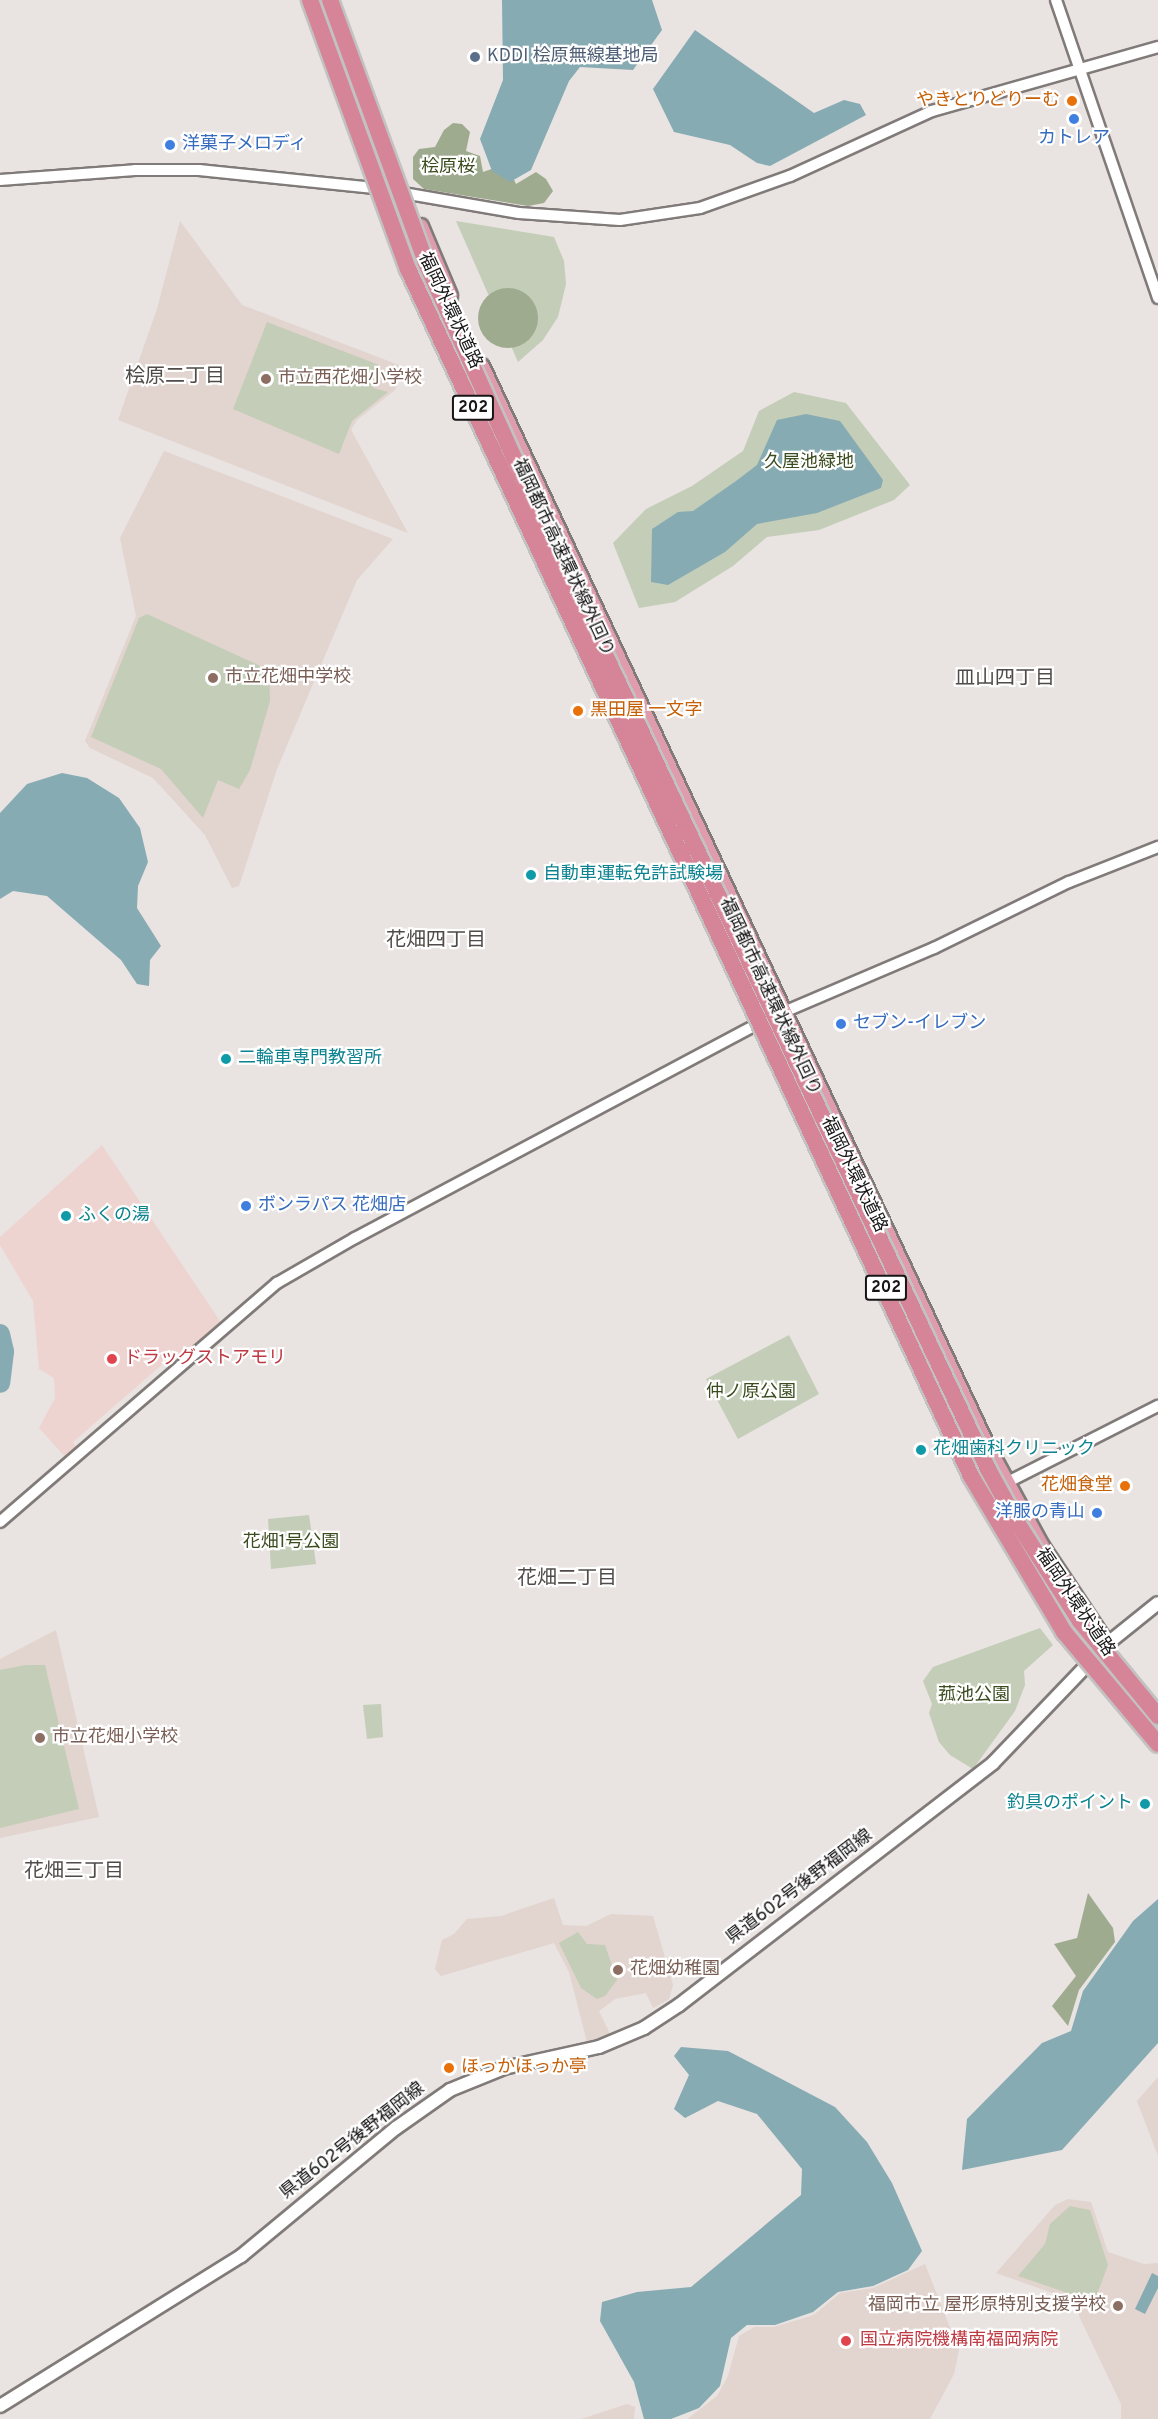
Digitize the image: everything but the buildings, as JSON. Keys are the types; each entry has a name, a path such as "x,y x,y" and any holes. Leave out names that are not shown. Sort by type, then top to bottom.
{"highway":[{"name":"福岡外環状道路","path":"309,0 374,188 429,318 758,1023 983,1495 1025,1569 1089,1663 1158,1743"},
{"name":"福岡都市高速環状線外回り","path":"309,0 408,269 971,1476 1064,1632 1158,1743"},
{"path":"330,0 389,169 440,293 988,1469 1018,1524 1080,1621 1158,1716"},
{"name":"福岡外環状道路","path":"338,0 408,195 452,303 1005,1483 1041,1546 1107,1644 1158,1705"}],"main road":[{"name":"県道602号後野福岡線","path":"0,2406 241,2256 396,2128 450,2090 504,2068 599,2047 644,2028 679,2005 987,1768 1107,1644 1158,1603"}],"street":[{"path":"1056,0 1158,298"},
{"path":"0,180 135,170 199,170 374,188 519,213 620,220 700,208 789,176 932,111 1158,47"},
{"path":"514,499 539,488"},
{"path":"651,795 677,784"},
{"path":"0,1522 278,1284 355,1238 758,1023 934,948 1069,882 1158,847"},
{"path":"983,1495 1158,1406"}],"shaded area":[{"name":"市立西花畑小学校","path":"180,221 242,305 404,367 395,390 357,420 351,430 408,533 118,420 157,309"},
{"name":"市立花畑中学校","path":"164,451 393,539 357,580 277,769 239,886 232,888 205,835 153,778 90,748 85,741 136,616 120,538"},
{"path":"102,1145 222,1324 201,1343 172,1356 73,1442 77,1448 67,1459 39,1428 55,1398 54,1378 39,1369 33,1301 0,1245 0,1237"},
{"name":"市立花畑小学校","path":"56,1630 99,1817 0,1838 0,1659"},
{"name":"花畑幼稚園","path":"554,1898 563,1925 586,1926 611,1914 653,1916 673,1985 669,1999 653,2008 646,1993 615,1999 599,2011 610,2034 587,2042 569,1972 554,1943 441,1976 435,1969 442,1940 454,1934 467,1919 501,1916"},
{"path":"1158,2077 1158,2156 1137,2101"},
{"name":"福岡市立 屋形原特別支援学校","path":"1068,2199 1091,2202 1108,2252 1144,2264 1158,2263 1158,2419 1121,2419 1121,2404 1079,2316 1078,2302 996,2273 1055,2205"},
{"name":"国立病院機構南福岡病院","path":"925,2264 959,2350 954,2374 930,2419 687,2419 717,2396 728,2376 739,2336 754,2327 774,2327 814,2315 840,2293 873,2288"},
{"path":"627,2404 635,2407 634,2419 581,2419"}],"green space":[{"name":"桧原桜","path":"453,123 462,124 470,132 466,151 480,156 483,172 497,167 512,175 516,184 536,172 546,179 553,191 544,203 528,206 424,189 413,179 413,157 419,149 435,147 444,130"},
{"path":"456,221 554,237 564,261 566,284 558,317 543,340 518,362"},
{"path":"502,288 514,288 530,296 536,306 538,318 536,330 530,340 514,348 502,348 486,340 478,324 478,312 486,296"},
{"path":"267,322 379,365 373,388 388,392 352,421 339,454 233,409"},
{"name":"久屋池緑地","path":"794,392 846,403 910,485 894,500 819,530 767,537 733,566 675,602 639,608 613,543 646,509 692,486 743,451 759,411"},
{"path":"147,614 269,670 270,701 250,770 239,789 218,780 203,818 161,769 91,737 139,618"},
{"name":"仲ノ原公園","path":"789,1335 819,1394 738,1439 706,1379"},
{"name":"花畑1号公園","path":"309,1515 316,1564 271,1569 268,1519"},
{"name":"菰池公園","path":"1040,1628 1053,1645 1024,1671 1025,1685 1015,1711 973,1769 950,1755 939,1742 929,1713 932,1704 923,1681 933,1667"},
{"name":"市立花畑小学校","path":"26,1665 45,1665 79,1809 0,1828 0,1670"},
{"path":"381,1704 383,1737 367,1739 363,1705"},
{"path":"1088,1893 1113,1928 1115,1942 1079,1990 1068,2026 1052,2006 1076,1976 1054,1944 1077,1938"},
{"path":"578,1932 587,1944 605,1945 617,1980 605,1996 597,1999 581,1988 559,1943"},
{"path":"1070,2206 1090,2210 1108,2265 1094,2302 1018,2276 1045,2244 1050,2224"}],"water":[{"path":"502,0 652,0 662,30 633,70 580,67 569,81 531,170 510,182 492,171 480,139 503,80"},
{"path":"695,30 814,113 844,100 860,104 866,115 770,166 757,163 730,145 674,132 653,89"},
{"path":"806,414 840,421 883,480 881,488 817,513 757,524 725,552 668,585 651,582 652,529 678,512 693,511 757,465 777,420"},
{"path":"62,773 87,778 119,798 140,828 148,862 138,886 137,908 161,946 150,960 149,986 137,984 121,960 47,896 13,891 0,899 0,813 27,784"},
{"path":"1158,1899 1158,2043 1062,2150 962,2170 967,2119 1042,2043 1071,2031 1083,1991 1133,1921"},
{"path":"681,2047 728,2051 835,2107 867,2142 892,2183 922,2251 908,2270 873,2286 838,2292 813,2312 775,2325 747,2325 731,2338 720,2386 699,2408 671,2419 644,2419 634,2382 600,2321 602,2302 637,2292 691,2287 801,2195 802,2169 757,2114 718,2101 685,2118 674,2109 689,2075 674,2056"},
{"path":"1152,2273 1158,2276 1158,2288 1145,2314 1135,2309"}],"waterway":[{"path":"0,1334 4,1352 0,1383"}],"place":[{"name":"KDDI 桧原無線基地局","path":"475,57"},
{"name":"やきとりどりーむ","path":"1072,101"},
{"name":"カトレア","path":"1074,119"},
{"name":"洋菓子メロディ","path":"170,145"},
{"name":"市立西花畑小学校","path":"266,379"},
{"name":"市立花畑中学校","path":"213,678"},
{"name":"黒田屋 一文字","path":"578,711"},
{"name":"自動車運転免許試験場","path":"531,875"},
{"name":"セブン-イレブン","path":"841,1024"},
{"name":"二輪車専門教習所","path":"226,1059"},
{"name":"ボンラパス 花畑店","path":"246,1206"},
{"name":"ふくの湯","path":"66,1216"},
{"name":"ドラッグストアモリ","path":"112,1359"},
{"name":"花畑歯科クリニック","path":"921,1450"},
{"name":"花畑食堂","path":"1125,1486"},
{"name":"洋服の青山","path":"1097,1513"},
{"name":"市立花畑小学校","path":"40,1738"},
{"name":"釣具のポイント","path":"1145,1804"},
{"name":"花畑幼稚園","path":"618,1970"},
{"name":"ほっかほっか亭","path":"449,2068"},
{"name":"福岡市立 屋形原特別支援学校","path":"1118,2306"},
{"name":"国立病院機構南福岡病院","path":"846,2341"}],"district":[{"name":"桧原二丁目","path":"175,377"},
{"name":"皿山四丁目","path":"1005,679"},
{"name":"花畑四丁目","path":"436,941"},
{"name":"花畑二丁目","path":"567,1579"},
{"name":"花畑三丁目","path":"74,1872"}]}
